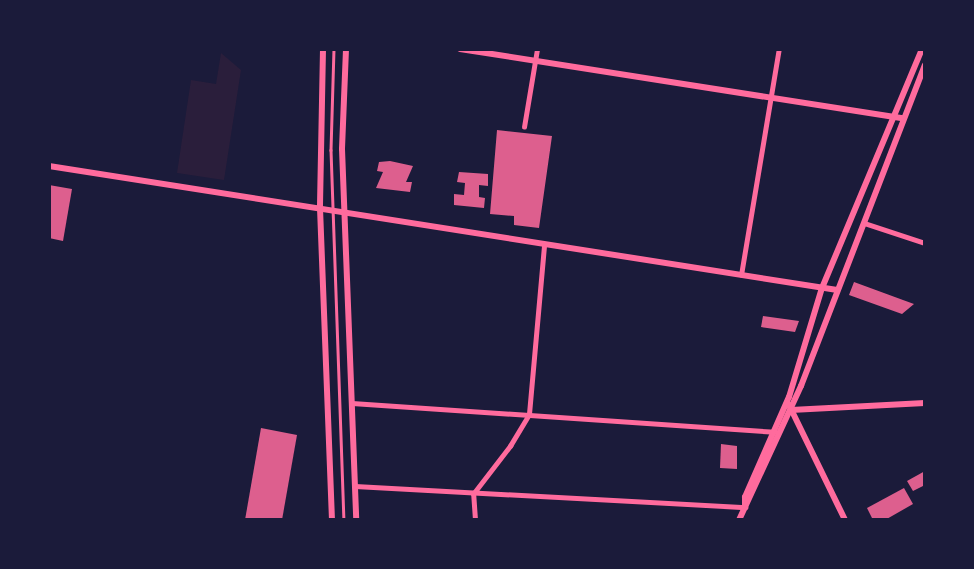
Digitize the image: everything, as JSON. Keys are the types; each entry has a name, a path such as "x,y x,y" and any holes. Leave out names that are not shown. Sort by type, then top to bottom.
{"main road":[{"path":"323,49 320,208 332,520"},
{"path":"346,49 344,212 356,520"},
{"path":"460,49 903,118"},
{"path":"745,508 745,497 789,397 822,288 922,49"},
{"path":"739,520 791,410 925,65"},
{"path":"49,166 836,290"},
{"path":"789,397 791,410 845,520"},
{"path":"791,410 925,403"}],"street":[{"path":"523,127 537,49"},
{"path":"741,275 779,49"},
{"path":"863,222 922,242"},
{"path":"475,520 473,494 510,446 529,414 544,246"},
{"path":"351,403 774,432"},
{"path":"355,486 745,508"}],"lane":[{"path":"334,49 332,210 344,520"}],"shaded area":[{"path":"221,53 241,70 224,180 177,173 191,80 216,84"}],"building":[{"path":"497,130 552,136 539,228 514,225 514,216 490,214"},
{"path":"390,161 413,166 406,182 412,182 410,192 376,188 383,172 377,171 379,162"},
{"path":"459,172 488,174 488,186 479,185 479,197 485,198 484,208 454,205 454,194 464,195 465,183 457,182"},
{"path":"49,185 72,189 63,241 49,238"},
{"path":"854,282 914,304 902,314 849,295"},
{"path":"763,316 799,321 795,332 761,327"},
{"path":"261,428 297,435 282,520 245,520"},
{"path":"721,444 737,446 737,469 720,468"},
{"path":"925,471 925,485 913,491 907,481"},
{"path":"904,488 913,504 885,520 873,520 867,508"}]}
